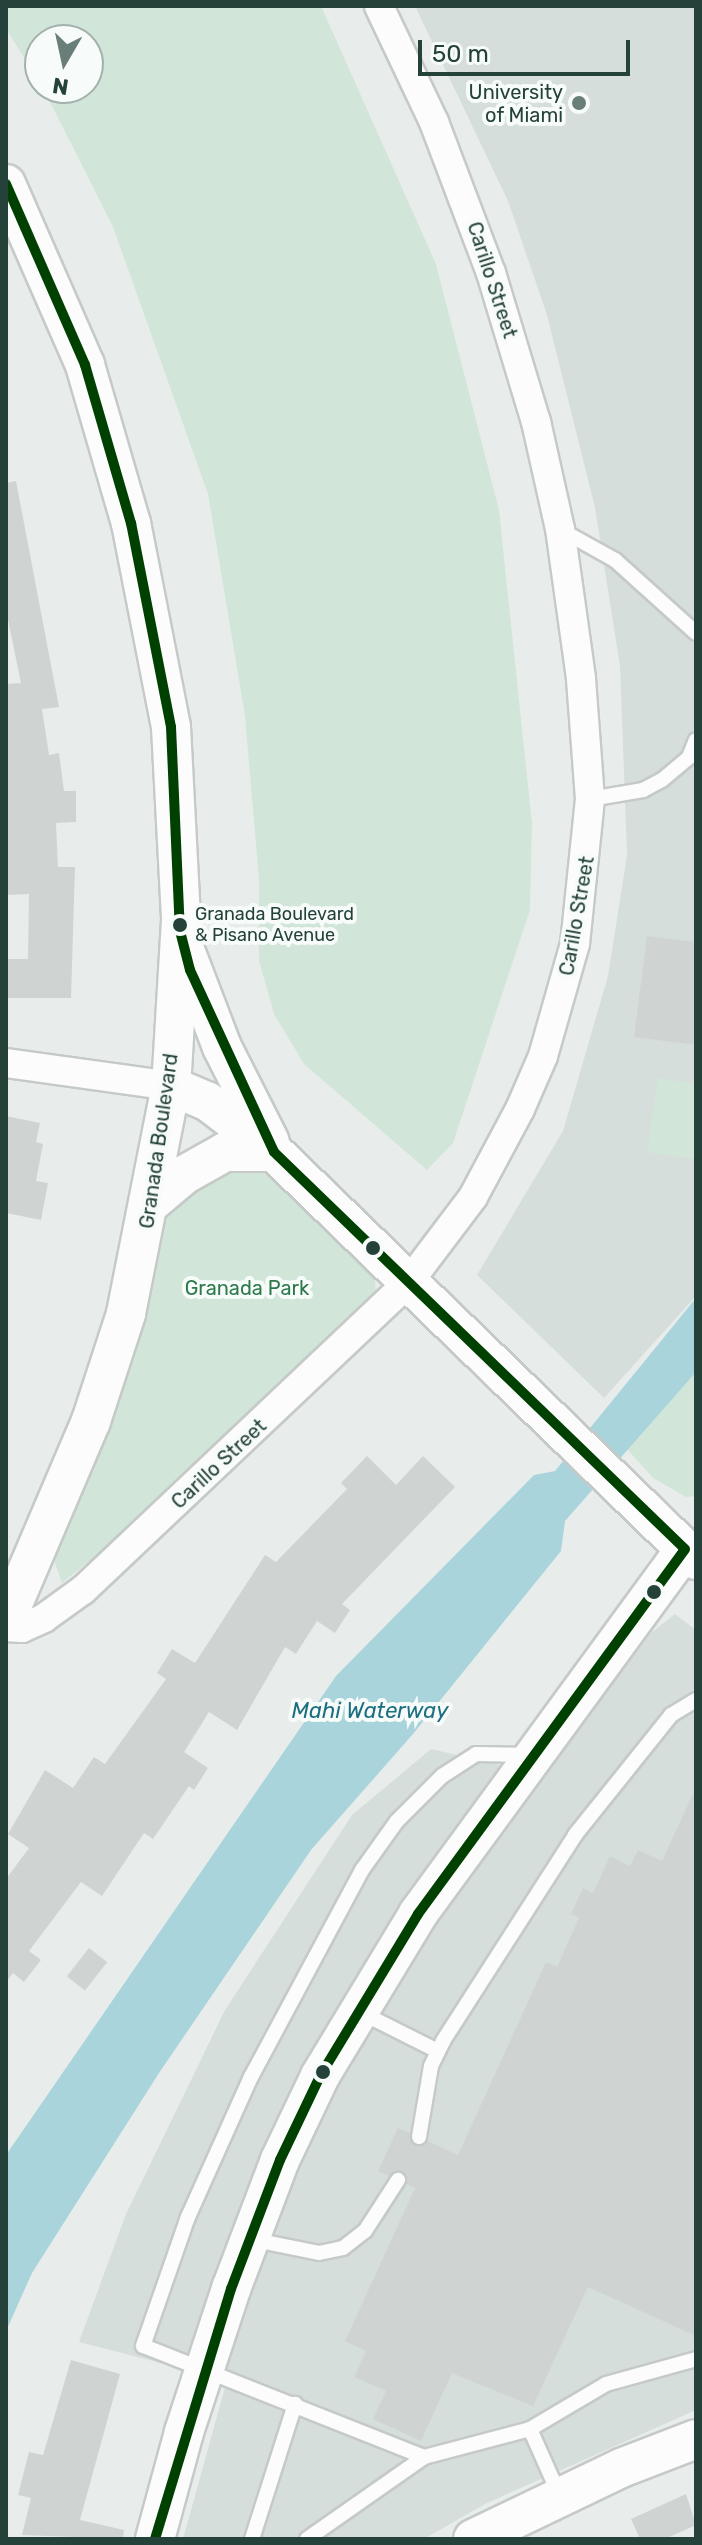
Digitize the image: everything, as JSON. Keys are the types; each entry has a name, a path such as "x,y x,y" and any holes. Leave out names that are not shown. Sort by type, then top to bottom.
{"street":[{"name":"Carillo Street","path":"6,1627 22,1628 44,1618 83,1590 408,1283 473,1197 543,1056 575,944 590,799 580,665 560,529 536,422 491,273 434,122 379,6"},
{"name":"Granada Boulevard","path":"6,1620 91,1421 126,1314 152,1202 171,1086 180,931 178,789 151,610 85,365 10,200"},
{"path":"180,931 197,988 274,1152"},
{"path":"6,1063 171,1086 207,1101 274,1152 612,1477 692,1548 418,1914 356,2010 303,2109 249,2238 204,2367 155,2539"},
{"path":"152,1202 184,1175 225,1152 274,1152"},
{"path":"473,2539 560,2496 696,2439"}],"lane":[{"path":"560,529 615,560 696,633"},
{"path":"590,799 643,790 662,780 689,757 696,740"},
{"path":"419,2137 438,2051 575,1835 671,1715 696,1700"},
{"path":"424,2457 204,2367 143,2346 188,2217 299,1981 362,1870 397,1821 442,1776 476,1754 538,1756"},
{"path":"356,2010 438,2051"},
{"path":"249,2238 319,2253 343,2248 365,2231 398,2180"},
{"path":"307,2539 424,2457 530,2429 606,2384 696,2359"},
{"path":"252,2539 295,2404"},
{"path":"530,2429 560,2496"}],"shaded area":[{"path":"415,6 696,6 696,1296 604,1398 477,1275 563,1131 608,976 627,855 620,666 595,508 547,315 508,201"},
{"path":"675,1614 696,1630 696,2410 485,2504 424,2539 183,2539 227,2380 79,2342 126,2214 225,2010 352,1815 431,1749 544,1775 651,1633"}],"green space":[{"path":"6,6 321,6 436,264 499,510 532,823 530,910 453,1143 427,1170 304,1064 274,1014 259,961 259,880 245,716 208,494 113,227 51,104 104,104 104,24 24,24 24,58 6,29"},
{"path":"658,1078 696,1084 696,1159 647,1152"},
{"name":"Granada Park","path":"232,1166 260,1169 367,1266 375,1280 376,1295 159,1504 62,1583 54,1560 145,1305 168,1208"},
{"path":"696,1372 696,1496 686,1497 653,1478 627,1449"}],"water":[{"name":"Mahi Waterway","path":"696,1298 696,1372 565,1521 561,1551 413,1734 311,1850 159,2073 32,2273 6,2331 6,2155 336,1676 534,1475 555,1471"}],"building":[{"path":"16,481 59,707 42,709 49,755 59,753 64,791 76,791 76,822 56,823 58,867 75,867 71,998 6,998 6,959 28,959 29,894 6,895 6,684 21,683 6,610 6,483"},
{"path":"647,936 696,942 696,1045 634,1037"},
{"path":"6,1116 40,1123 36,1142 43,1144 36,1181 48,1183 41,1220 6,1213"},
{"path":"367,1456 396,1485 423,1456 455,1487 342,1604 350,1610 335,1633 317,1621 296,1654 285,1647 237,1730 209,1712 184,1752 208,1768 194,1790 189,1786 153,1839 144,1833 102,1896 81,1882 29,1951 41,1960 24,1982 13,1973 6,1982 6,1879 29,1848 8,1834 45,1770 73,1788 94,1757 105,1764 166,1679 157,1673 172,1649 195,1663 265,1555 276,1562 347,1489 341,1483"},
{"path":"696,1787 696,2336 588,2287 533,2406 452,2373 421,2441 373,2419 386,2391 354,2377 366,2351 345,2341 415,2188 407,2184 403,2171 389,2176 378,2171 398,2128 410,2133 413,2145 428,2141 458,2155 546,1962 557,1967 579,1918 571,1914 583,1888 593,1893 610,1856 630,1866 638,1850 662,1861"},
{"path":"89,1948 107,1962 85,1991 67,1976"},
{"path":"71,2360 120,2374 80,2520 124,2530 123,2539 22,2535 31,2498 18,2495 29,2452 43,2455"},
{"path":"686,2494 696,2525 665,2539 640,2539 631,2519"}],"transit line":[{"path":"6,184 85,365 131,523 171,727 180,931 190,970 274,1152 685,1549"},
{"path":"155,2539 231,2289 280,2160 320,2076 418,1914 685,1549"}],"place":[{"name":"University of Miami","path":"579,103"},
{"name":"Granada Boulevard & Pisano Avenue","path":"180,925"}]}
